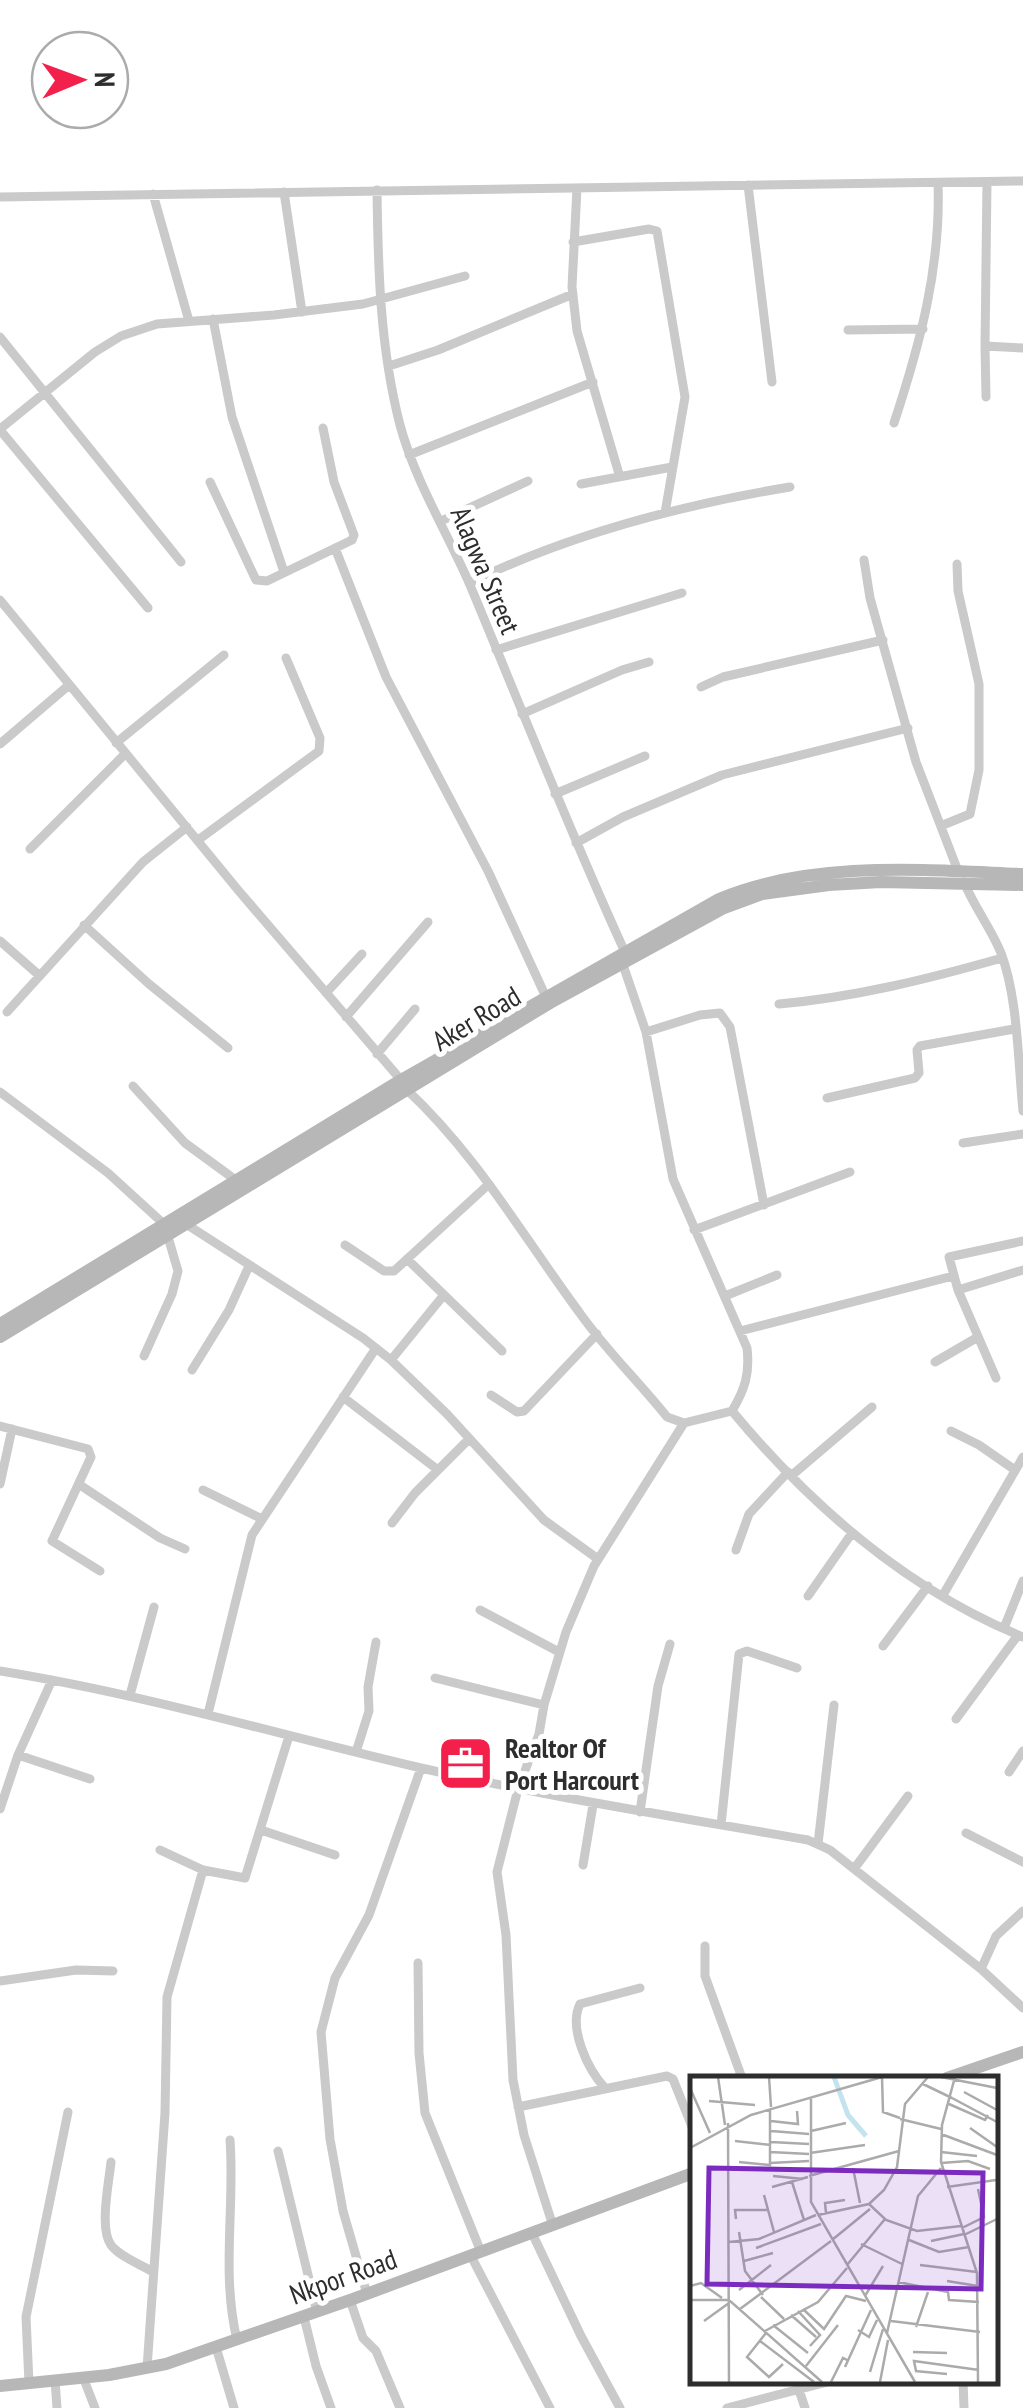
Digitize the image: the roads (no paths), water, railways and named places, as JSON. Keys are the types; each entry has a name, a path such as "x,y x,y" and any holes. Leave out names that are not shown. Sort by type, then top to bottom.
{"street":[{"path":"0,196 1023,181"},
{"path":"986,397 987,182"},
{"path":"894,424 923,329 940,221 938,183"},
{"path":"748,186 772,382"},
{"path":"577,188 573,294 578,331 619,474"},
{"name":"Alagwa Street","path":"376,190 380,298 389,366 409,455 469,583 623,956 646,1032 673,1179 747,1348 750,1370 732,1412"},
{"path":"284,192 302,312"},
{"path":"154,194 189,322"},
{"path":"573,242 657,231 685,398 665,513"},
{"path":"148,608 0,430 121,336 156,324 363,304 464,276"},
{"path":"389,366 573,294"},
{"path":"213,320 232,416 284,572"},
{"path":"848,330 923,329"},
{"path":"0,337 180,562"},
{"path":"985,346 1023,348"},
{"path":"409,455 592,382"},
{"path":"210,482 256,580 266,581 335,548 354,535 334,482 322,428"},
{"path":"581,484 672,466"},
{"path":"440,521 528,481"},
{"path":"469,583 542,550 665,513 790,488"},
{"path":"335,548 386,677 480,854 545,995"},
{"path":"864,560 870,598 916,762 961,877 1002,958 1021,1074 1023,1111"},
{"path":"942,825 970,814 979,770 978,684 958,591 957,564"},
{"path":"496,650 682,593"},
{"path":"0,600 377,1054 442,1122 518,1222 580,1314 667,1417 684,1423 732,1412 789,1474 852,1533 928,1586 1021,1636 956,1719"},
{"path":"0,621 10,611"},
{"path":"701,687 739,673 883,640"},
{"path":"116,743 224,655"},
{"path":"198,840 318,751 320,738 286,658"},
{"path":"522,714 649,662"},
{"path":"0,744 69,685"},
{"path":"576,843 623,817 722,775 908,728"},
{"path":"30,849 125,754"},
{"path":"555,794 645,756"},
{"path":"7,1012 142,862 187,827"},
{"name":"Aker Road","path":"166,1231 186,1224 545,995 724,908 787,889 1023,874"},
{"name":"Aker Road","path":"961,877 1023,885"},
{"path":"346,1017 428,922"},
{"path":"84,925 228,1048"},
{"path":"0,941 40,976"},
{"path":"326,993 362,954"},
{"name":"Aker Road","path":"0,1324 117,1260 237,1181 623,956"},
{"path":"779,1004 839,999 1002,958"},
{"path":"377,1054 415,1009"},
{"path":"646,1032 700,1015 720,1013 730,1027 764,1205"},
{"path":"827,1098 915,1078 919,1073 916,1050 920,1046 1014,1029"},
{"path":"133,1086 185,1144 237,1181"},
{"path":"0,1092 108,1173 154,1212 166,1231 178,1271 144,1356"},
{"path":"963,1143 1023,1134"},
{"path":"694,1230 850,1172"},
{"path":"345,1246 388,1272 489,1184"},
{"path":"186,1224 391,1360 544,1520 598,1559"},
{"path":"996,1378 952,1276 948,1257 1023,1241"},
{"path":"407,1259 502,1351"},
{"name":"Aker Road","path":"0,1337 117,1260"},
{"path":"192,1370 229,1310 249,1266"},
{"path":"958,1290 1023,1270"},
{"path":"725,1296 777,1275"},
{"path":"740,1332 952,1276"},
{"path":"391,1360 443,1296"},
{"path":"491,1395 517,1412 524,1412 597,1334"},
{"path":"935,1362 978,1338"},
{"path":"208,1714 252,1534 376,1348"},
{"path":"343,1397 438,1470"},
{"path":"736,1550 749,1514 789,1474 872,1407"},
{"path":"552,2226 518,2107 510,2047 506,1935 497,1872 560,1652 598,1559 684,1423"},
{"path":"0,1426 88,1449 91,1457 52,1541 100,1571"},
{"path":"0,1484 12,1429"},
{"path":"951,1431 980,1445 1015,1470"},
{"path":"392,1524 469,1439"},
{"path":"943,1595 1023,1457"},
{"path":"80,1485 160,1538 185,1549"},
{"path":"202,1490 262,1520"},
{"path":"808,1596 852,1533"},
{"path":"1004,1628 1023,1581"},
{"path":"883,1646 928,1586"},
{"path":"130,1695 154,1607"},
{"path":"480,1610 560,1652"},
{"path":"356,1752 368,1711 376,1642"},
{"path":"640,1812 655,1706 670,1644"},
{"path":"721,1825 740,1654 746,1651 797,1668"},
{"path":"0,1672 130,1695 518,1790 808,1840 830,1850 981,1969 1023,2008"},
{"path":"435,1678 544,1705"},
{"path":"0,1809 18,1754 52,1680"},
{"path":"818,1844 834,1704"},
{"path":"160,1850 203,1870 244,1879 289,1736"},
{"path":"1009,1772 1023,1751"},
{"path":"18,1754 90,1778"},
{"path":"367,2294 343,2211 330,2139 321,2032 335,1978 369,1915 420,1768"},
{"path":"854,1869 908,1796"},
{"path":"583,1866 592,1804"},
{"path":"261,1830 335,1855"},
{"path":"966,1833 1023,1862"},
{"path":"147,2368 166,2113 167,1998 203,1870"},
{"path":"981,1969 996,1936 1023,1911"},
{"path":"704,1946 706,1976 741,2076"},
{"path":"418,1963 418,2052 425,2113 476,2254 550,2408"},
{"path":"0,1981 58,1971 113,1971"},
{"path":"605,2088 586,2058 576,2011 580,2004 640,1988"},
{"path":"953,2076 1023,2052"},
{"path":"518,2107 655,2077 673,2078 690,2121"},
{"path":"29,2383 26,2316 68,2112"},
{"path":"230,2140 233,2176 228,2278 237,2340"},
{"path":"278,2151 310,2314 316,2366 332,2408"},
{"path":"112,2162 107,2240 113,2248 153,2272"},
{"name":"Nkpor Road","path":"0,2386 147,2368 216,2347 690,2174"},
{"path":"532,2233 620,2408"},
{"path":"350,2300 363,2338 376,2350 400,2408"},
{"path":"216,2347 234,2408"},
{"path":"83,2378 96,2408"},
{"path":"55,2380 57,2408"},
{"path":"727,2408 824,2383"},
{"path":"963,2383 964,2408"},
{"path":"799,2390 804,2408"}],"place":[{"name":"Realtor Of Port Harcourt","path":"466,1763"}]}
